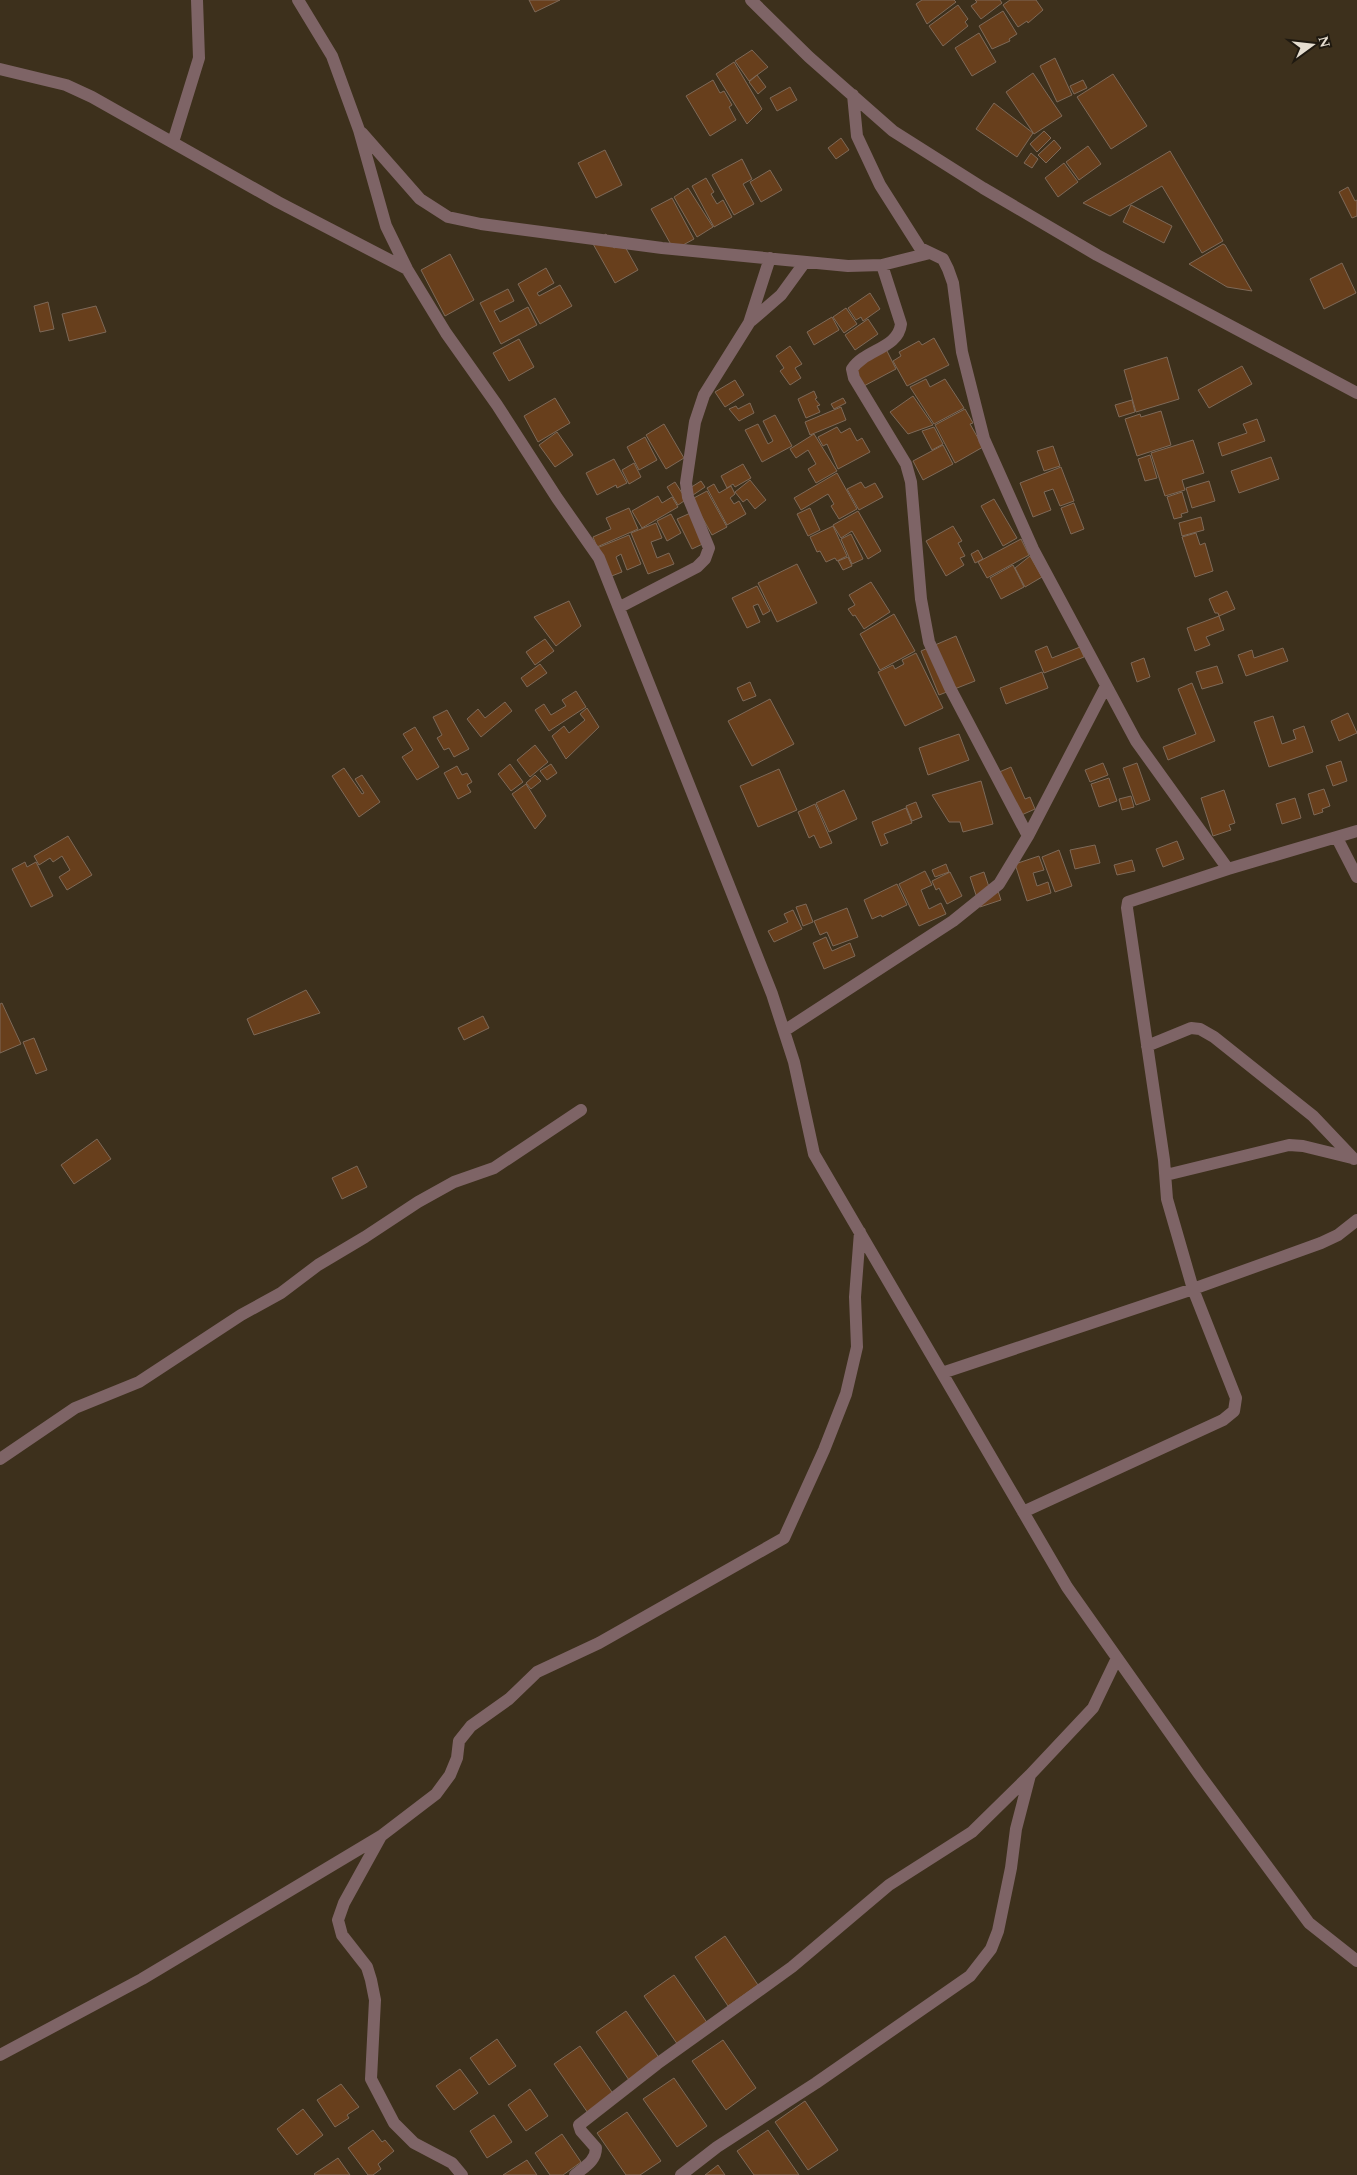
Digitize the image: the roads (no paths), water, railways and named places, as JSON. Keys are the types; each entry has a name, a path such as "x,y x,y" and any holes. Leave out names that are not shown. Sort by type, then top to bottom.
{"street":[{"path":"173,142 199,58 198,0"},
{"path":"298,0 332,56 359,130 386,226 407,269 446,333 497,405 557,498 599,558 620,607 784,1031 794,1062 814,1154 1067,1587 1199,1774 1309,1923 1357,1961"},
{"path":"751,0 809,57 893,131 983,188 1097,255 1357,392"},
{"path":"0,69 66,85 92,97 278,202 407,269"},
{"path":"853,95 857,136 880,184 920,248 943,259 953,283 962,352 984,439 1033,549 1136,741 1228,869"},
{"path":"359,130 420,199 448,217 481,224 643,245 848,266 882,265 930,253"},
{"path":"620,607 697,567 705,559 709,548 688,497 686,483 695,422 704,394 749,323 770,258"},
{"path":"749,323 781,295 806,262"},
{"path":"882,265 901,324 900,333 890,343 856,362 852,368 854,378 906,464 911,482 921,599 929,642 950,688 1028,836"},
{"path":"784,1031 953,921 999,884 1028,836 1106,686"},
{"path":"1023,1512 1223,1420 1234,1411 1236,1398 1193,1289 1167,1199 1166,1175 1127,908 1128,902 1228,869 1357,831"},
{"path":"1337,838 1357,877"},
{"path":"1147,1046 1191,1028 1200,1029 1214,1037 1313,1116 1356,1159"},
{"path":"0,1459 75,1408 139,1382 241,1315 281,1293 318,1265 418,1202 454,1182 494,1168 582,1110"},
{"path":"1166,1175 1289,1145 1303,1146 1356,1159"},
{"path":"942,1373 1193,1289 1321,1243 1338,1235 1357,1220"},
{"path":"0,2055 142,1979 382,1836 436,1794 450,1775 457,1758 459,1741 471,1726 509,1699 537,1672 599,1643 784,1538 824,1450 846,1394 857,1347 855,1298 860,1232"},
{"path":"575,2175 593,2160 596,2155 596,2148 581,2131 579,2124 672,2052 792,1967 889,1884 972,1832 1030,1776 1093,1708 1117,1658"},
{"path":"681,2175 717,2147 816,2083 970,1976 991,1949 998,1931 1011,1868 1016,1829 1030,1776"},
{"path":"382,1836 344,1903 338,1920 342,1935 367,1967 371,1980 375,2000 371,2079 394,2123 414,2143 452,2162 462,2175"}]}
